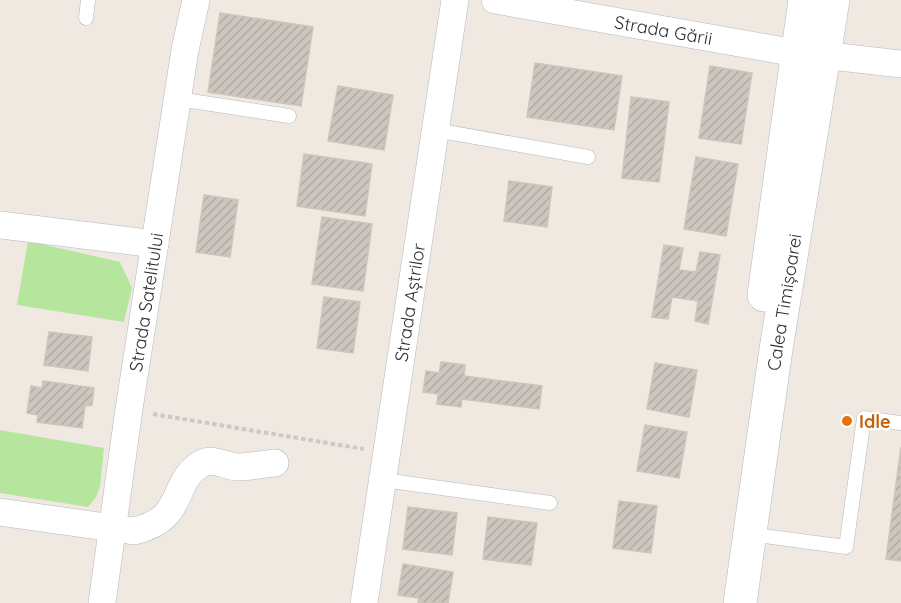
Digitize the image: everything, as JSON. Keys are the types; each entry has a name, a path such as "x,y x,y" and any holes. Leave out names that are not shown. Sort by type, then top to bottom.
{"main road":[{"name":"Calea Timișoarei","path":"740,603 776,349 811,54 806,0"},
{"name":"Calea Timișoarei","path":"718,603 811,54 833,0"}],"street":[{"name":"Strada Satelitului","path":"102,603 129,409 196,0"},
{"name":"Strada Aștrilor","path":"364,603 455,0"},
{"name":"Strada Gării","path":"495,0 811,54 901,64"},
{"path":"0,225 155,244"},
{"path":"0,512 134,531 151,527 164,519 190,474 200,464 210,460 236,467 275,463"}],"lane":[{"path":"86,18 88,0"},
{"path":"178,99 289,116"},
{"path":"435,130 588,157"},
{"path":"749,534 846,547 864,418 901,423"},
{"path":"383,480 550,503"}],"path":[{"path":"129,409 387,453"}],"green space":[{"path":"28,241 120,262 132,288 124,322 17,305"},
{"path":"0,430 104,448 100,487 96,497 88,507 0,493"}],"building":[{"path":"220,13 313,27 301,106 208,92"},
{"path":"535,63 622,76 614,130 527,117"},
{"path":"710,66 752,73 741,144 699,138"},
{"path":"338,86 393,95 384,150 328,141"},
{"path":"631,97 669,102 659,182 622,178"},
{"path":"304,154 372,164 365,216 297,206"},
{"path":"696,157 738,164 726,236 684,229"},
{"path":"509,181 552,187 547,227 504,221"},
{"path":"204,195 238,200 230,257 196,252"},
{"path":"322,217 372,224 363,291 312,284"},
{"path":"664,245 683,248 679,270 696,272 700,252 720,255 708,324 695,321 698,301 672,297 668,319 652,317"},
{"path":"324,297 360,302 353,353 317,348"},
{"path":"49,332 92,337 88,371 44,365"},
{"path":"441,362 465,365 464,376 542,386 539,409 462,399 461,407 437,404 438,394 423,392 426,371 439,373"},
{"path":"655,363 697,370 689,417 647,409"},
{"path":"43,381 94,388 92,405 85,406 82,428 37,422 38,415 27,413 31,386 42,388"},
{"path":"645,425 687,432 679,478 637,471"},
{"path":"901,447 901,561 886,559"},
{"path":"619,501 657,506 651,553 613,548"},
{"path":"408,507 457,513 452,555 403,549"},
{"path":"488,517 537,523 531,565 483,559"},
{"path":"403,564 453,572 448,603 418,603 419,598 398,595"}],"place":[{"name":"Idle","path":"847,421"}]}
